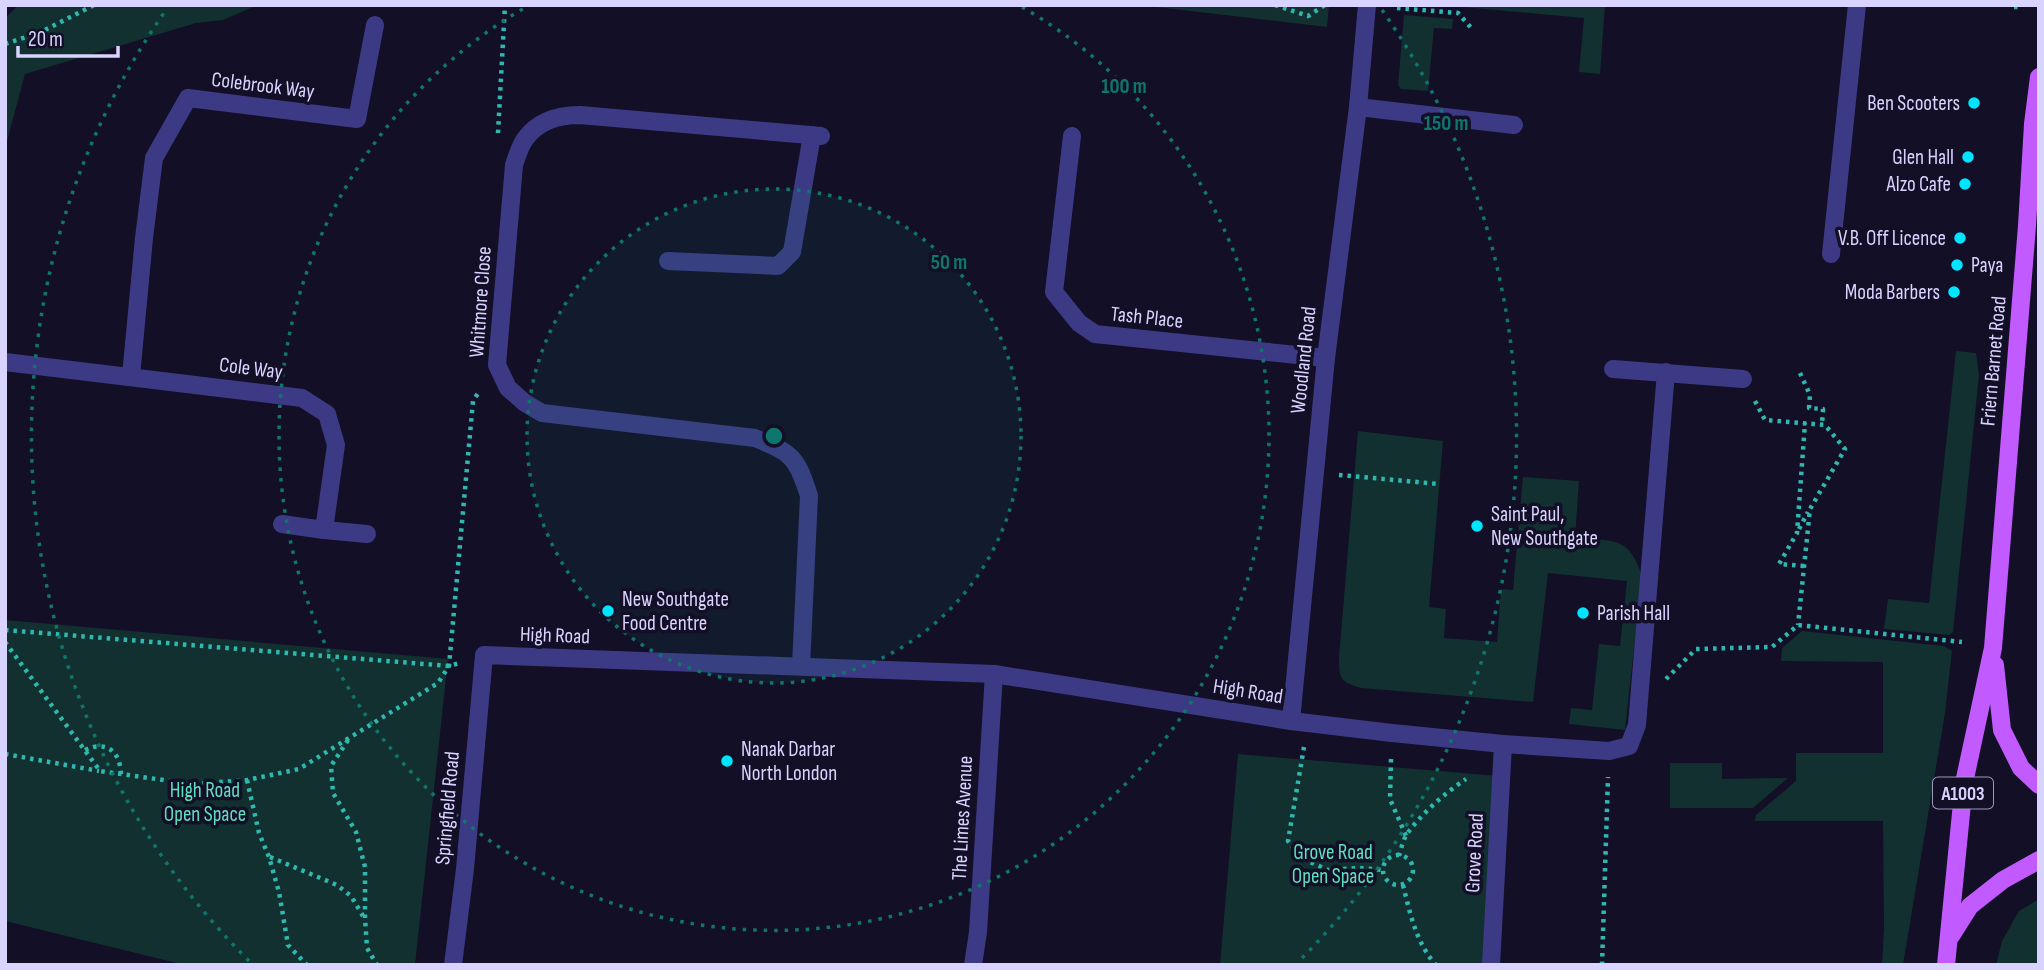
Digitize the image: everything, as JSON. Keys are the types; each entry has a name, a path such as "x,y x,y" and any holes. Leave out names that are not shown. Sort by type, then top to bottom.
{"main road":[{"name":"Friern Barnet Road","path":"1948,942 1964,783 1993,648 2033,227 2033,124 2039,77"},
{"name":"Friern Barnet Road","path":"1993,648 2002,730 2021,768 2039,785"},
{"name":"A1003","path":"1946,965 1948,942 1970,906 2003,880 2039,860"}],"street":[{"name":"Woodland Road","path":"1291,721 1326,358 1358,107 1367,5"},
{"path":"1831,254 1857,5"},
{"name":"Colebrook Way","path":"131,376 154,158 188,98 357,119 375,25"},
{"path":"1358,107 1514,125"},
{"name":"Whitmore Close","path":"668,261 778,266 792,252 817,136 565,115 541,123 524,139 514,164 497,365 508,388 541,413 755,438 785,450 802,471 809,496 801,666"},
{"name":"Tash Place","path":"1072,136 1054,292 1079,323 1095,334 1326,358"},
{"name":"Cole Way","path":"5,362 302,398 327,414 336,444 324,530"},
{"path":"1613,369 1743,379"},
{"name":"High Road","path":"484,655 994,674 1291,721 1503,744 1609,751 1629,746 1637,725 1666,372"},
{"path":"282,524 367,534"},
{"name":"Springfield Road","path":"453,965 465,869 484,655"},
{"name":"The Limes Avenue","path":"972,965 978,932 994,674"},
{"name":"Grove Road","path":"1492,965 1503,744"}],"path":[{"path":"5,44 41,32 94,5"},
{"path":"505,5 498,136 514,164"},
{"path":"1275,5 1308,16 1325,5"},
{"path":"2014,7 2021,7"},
{"path":"1397,8 1458,13 1473,30"},
{"path":"5,754 191,784 247,780 299,769 438,683 449,666 473,401 497,365"},
{"path":"1800,373 1810,395 1810,408 1823,409 1822,425"},
{"path":"1743,379 1765,420 1825,425 1845,449 1779,564 1804,566"},
{"path":"1797,533 1805,423"},
{"path":"1314,473 1439,484"},
{"path":"1641,677 1667,679 1696,649 1772,647 1798,625 1810,509"},
{"path":"1798,625 1962,642"},
{"path":"5,629 449,666 484,655"},
{"path":"5,642 100,771"},
{"path":"349,738 331,766 333,793 356,832 365,867 367,948 377,965"},
{"path":"1304,745 1288,841 1301,858 1328,870 1384,870"},
{"path":"84,750 92,746 110,749 121,764 121,774"},
{"path":"1391,759 1390,799 1406,836"},
{"path":"1602,965 1608,777"},
{"path":"1399,856 1406,836 1446,795 1466,779"},
{"path":"247,780 259,833 279,892 288,945 307,965"},
{"path":"1393,856 1404,856 1412,863 1413,875 1406,884 1396,886 1388,882 1384,870 1385,863 1393,856"},
{"path":"269,857 337,885 351,896 365,918"},
{"path":"1403,885 1413,925 1426,954 1436,965"}],"green space":[{"path":"19,5 258,5 223,20 196,23 25,74 7,141 5,18"},
{"path":"1139,5 1329,5 1327,27"},
{"path":"1442,5 1605,5 1600,74 1579,72 1584,18"},
{"path":"1404,15 1453,19 1452,29 1434,28 1428,91 1401,89 1398,85"},
{"path":"1956,351 1976,353 1979,375 1953,632 1949,635 1884,629 1888,599 1929,603"},
{"path":"1358,431 1443,441 1429,607 1446,609 1444,638 1497,642 1501,589 1513,590 1523,477 1579,481 1575,538 1618,543 1631,553 1642,576 1625,730 1569,724 1571,708 1592,710 1599,644 1620,646 1627,581 1548,573 1533,702 1361,688 1342,678 1339,657"},
{"name":"High Road Open Space","path":"5,620 448,659 415,965 185,965 5,921"},
{"path":"1802,631 1944,646 1952,651 1945,713 1903,965 1882,965 1883,821 1755,821 1756,815 1796,781 1796,753 1883,753 1883,662 1781,661 1782,648"},
{"name":"Grove Road Open Space","path":"1238,754 1510,777 1495,965 1220,965"},
{"path":"1670,763 1722,763 1722,779 1788,778 1753,808 1670,808"},
{"path":"2039,899 2039,965 1996,965 2002,941 2019,911"}],"place":[{"name":"Ben Scooters","path":"1974,103"},
{"name":"Glen Hall","path":"1968,157"},
{"name":"Alzo Cafe","path":"1965,184"},
{"name":"V.B. Off Licence","path":"1960,238"},
{"name":"Paya","path":"1957,265"},
{"name":"Moda Barbers","path":"1954,292"},
{"name":"Saint Paul, New Southgate","path":"1477,526"},
{"name":"New Southgate Food Centre","path":"608,611"},
{"name":"Parish Hall","path":"1583,613"},
{"name":"Nanak Darbar North London","path":"727,761"}]}
